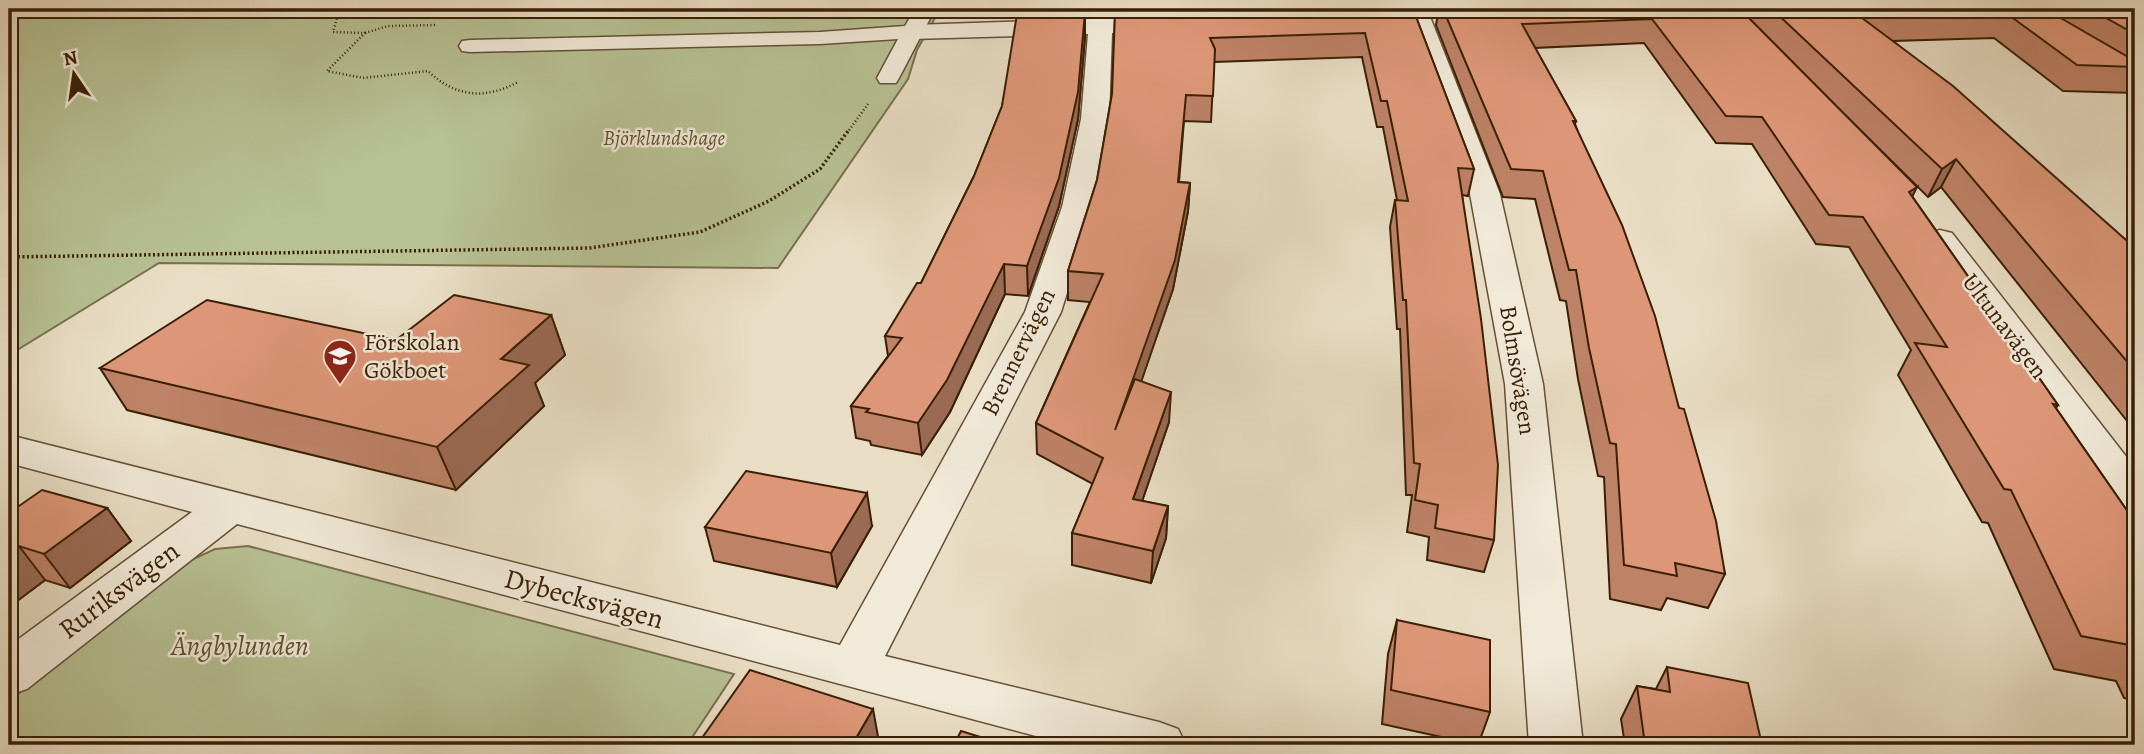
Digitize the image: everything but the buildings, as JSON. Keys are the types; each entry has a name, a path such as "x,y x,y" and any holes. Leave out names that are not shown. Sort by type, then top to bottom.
{"street":[{"name":"Bolmsövägen","path":"1417,14 1485,194 1524,384 1556,745"},
{"path":"912,32 1100,17 1182,23"},
{"name":"Brennervägen","path":"853,669 1043,312 1078,207 1095,119 1100,17"},
{"name":"Ultunavägen","path":"1925,219 2135,498"},
{"name":"Dybecksvägen","path":"9,449 853,669 1159,745"},
{"name":"Ruriksvägen","path":"9,674 230,506"}],"lane":[{"path":"888,78 925,9"},
{"path":"470,46 820,38 912,32"}],"path":[{"path":"359,9 338,18 332,32 365,33 327,71 339,77 402,77 428,71 442,86 474,93 495,93 517,84 555,45"},
{"path":"9,257 589,248 700,232 769,201 820,169 888,78"}],"green space":[{"name":"Björklundshage","path":"9,9 940,9 917,50 908,79 778,268 159,263 9,355"},
{"name":"Ängbylunden","path":"248,546 734,674 687,745 9,745 9,701 187,562 215,549"}],"place":[{"name":"Förskolan Gökboet","path":"340,386"}]}
